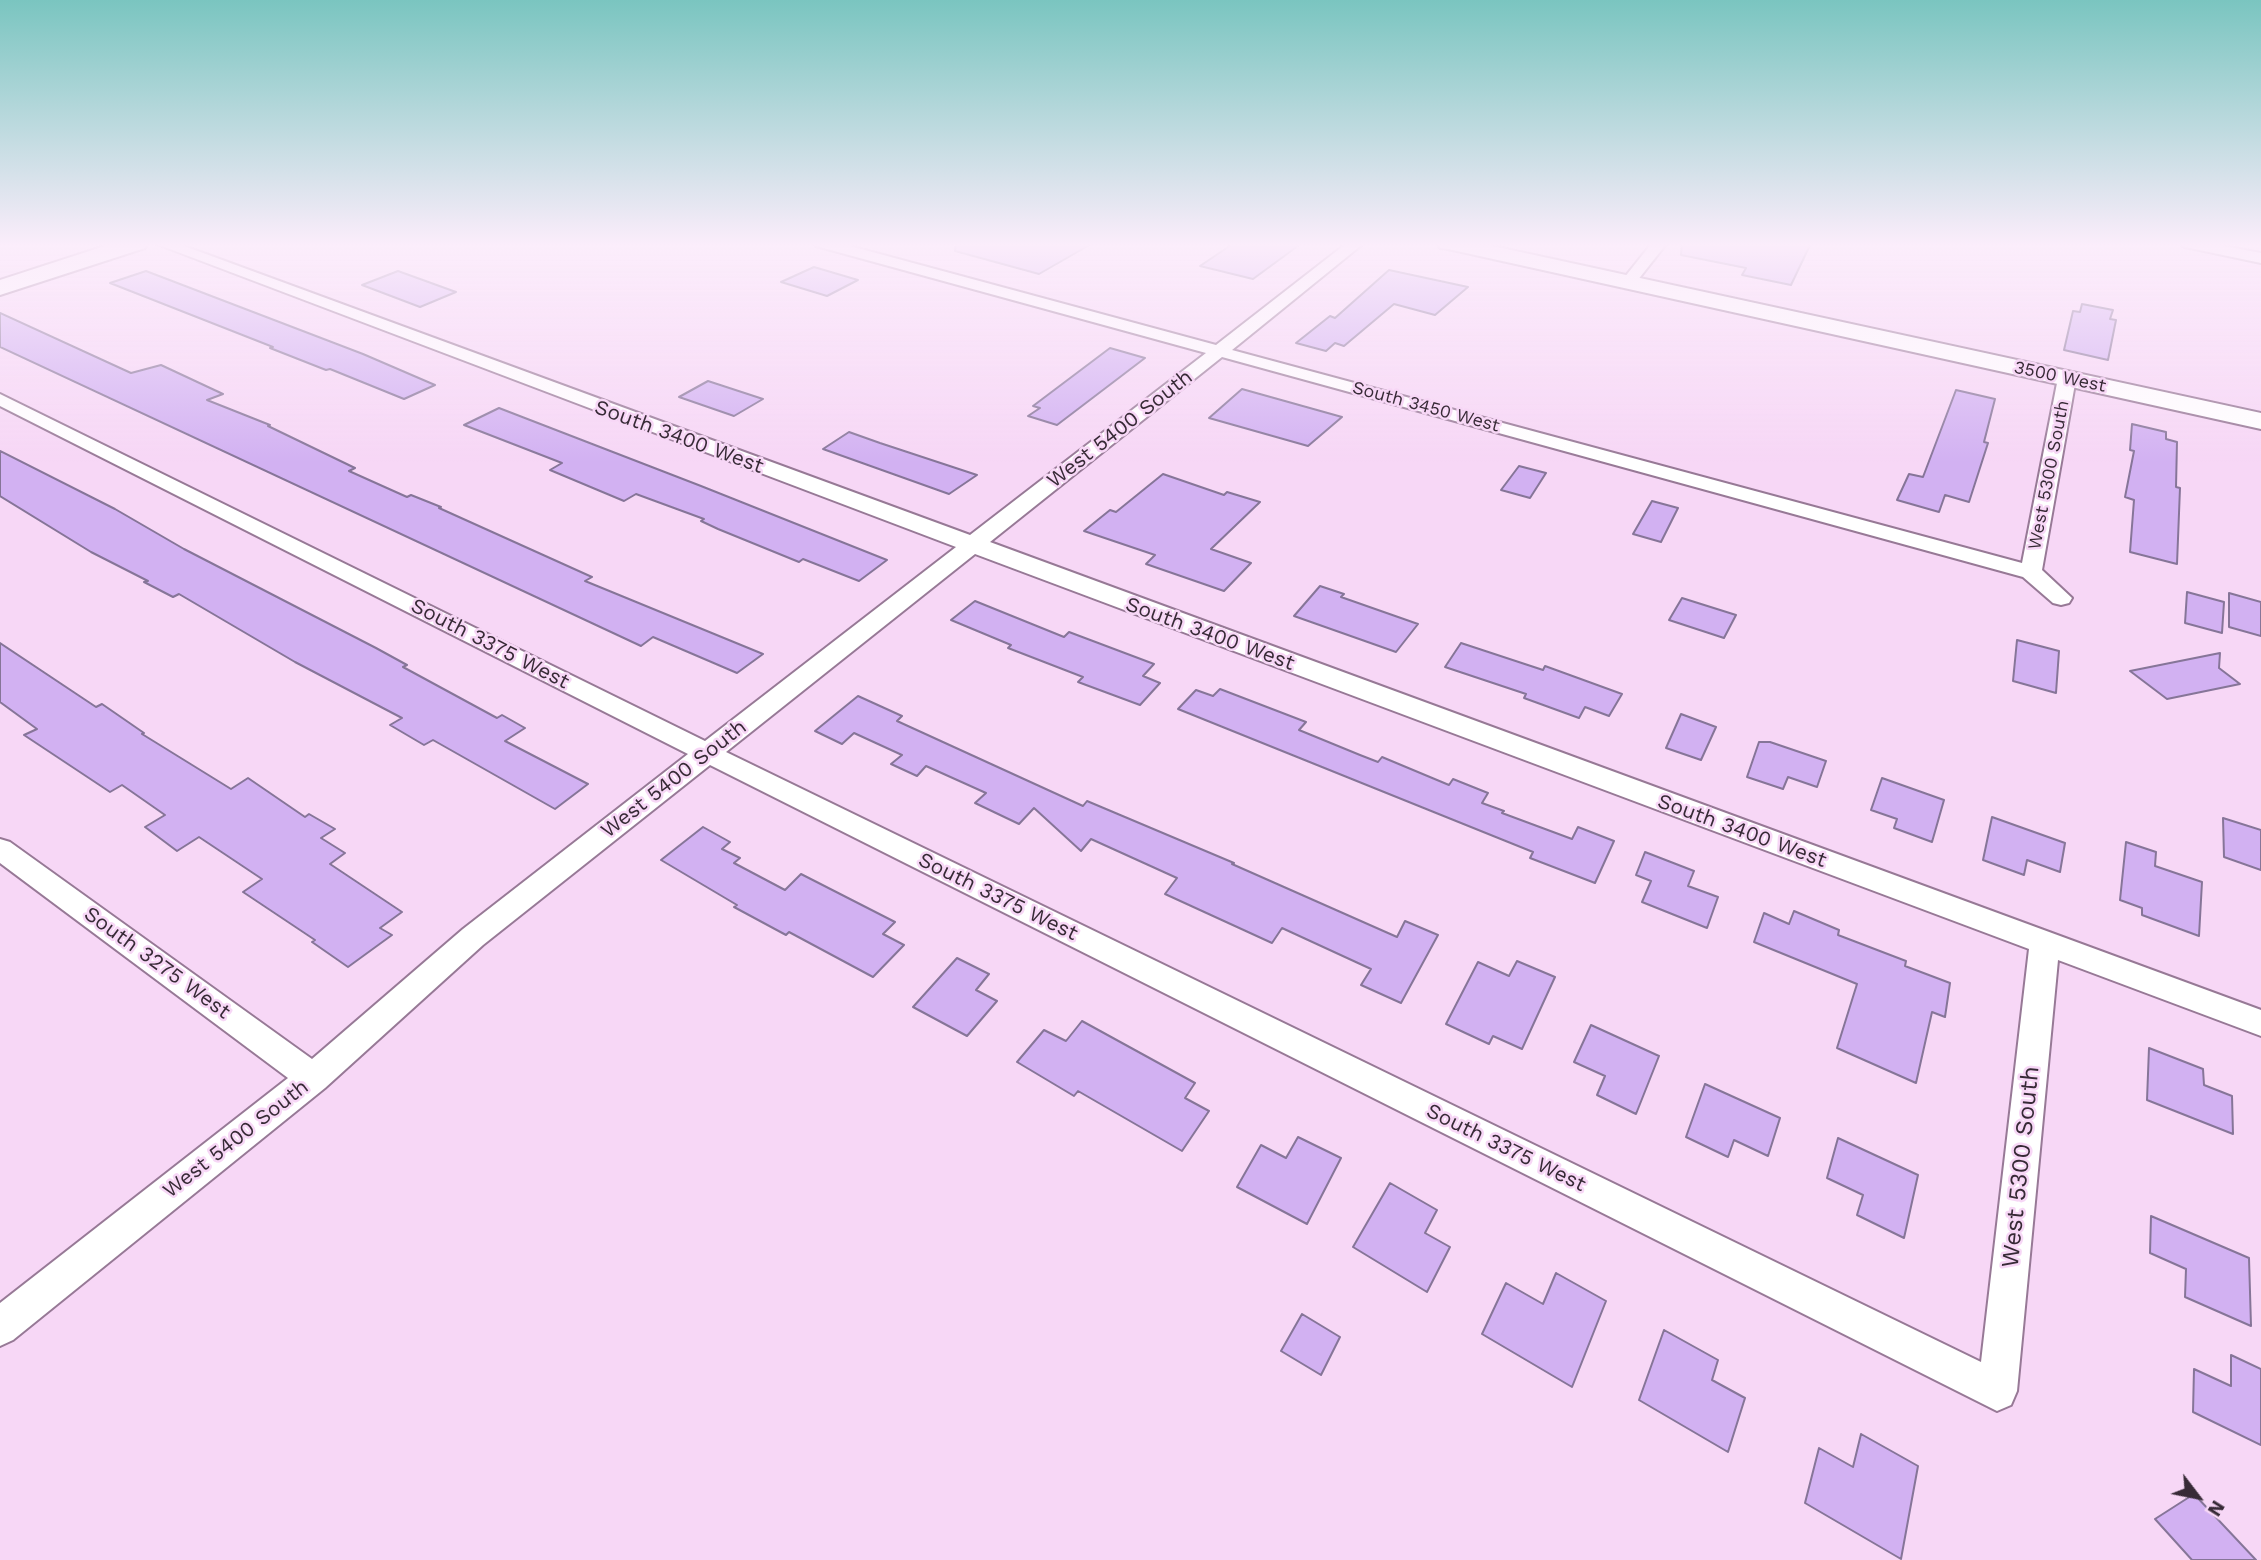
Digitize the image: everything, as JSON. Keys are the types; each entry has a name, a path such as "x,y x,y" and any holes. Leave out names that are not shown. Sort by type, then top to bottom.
{"main road":[{"name":"3500 West","path":"1780,316 2261,421"}],"street":[{"name":"South 3400 West","path":"356,316 2261,1023"},
{"name":"South 3450 West","path":"1089,316 2031,572"},
{"name":"West 5400 South","path":"0,1327 313,1078 473,937 1264,316"},
{"name":"West 5300 South","path":"2031,572 2067,378"},
{"name":"South 3375 West","path":"0,399 707,753 1997,1391"},
{"path":"2031,572 2062,598"},
{"name":"South 3275 West","path":"0,849 313,1078"},
{"name":"West 5300 South","path":"1997,1391 2045,943"}],"building":[{"path":"0,316 6,316 131,373 161,365 223,394 207,400 270,425 268,426 355,468 349,471 407,497 411,495 441,507 439,508 592,577 585,581 763,654 737,673 653,637 641,646 0,347"},
{"path":"194,316 263,316 435,385 404,399 270,348 273,347"},
{"path":"1330,316 1380,316 1344,346 1335,343 1326,351 1296,343"},
{"path":"2072,316 2111,316 2110,319 2116,320 2108,360 2064,350"},
{"path":"1110,348 1145,358 1057,425 1028,416 1040,408 1033,406"},
{"path":"708,381 763,399 734,416 679,397"},
{"path":"1242,389 1342,417 1308,446 1209,418"},
{"path":"1956,390 1995,399 1984,442 1988,443 1969,502 1945,495 1939,512 1897,500 1909,474 1923,477"},
{"path":"499,408 887,560 859,581 803,559 799,562 701,521 704,519 636,494 624,501 550,470 562,463 464,425"},
{"path":"2132,424 2166,432 2166,439 2177,442 2176,487 2180,488 2177,564 2130,552 2134,500 2125,497 2134,451 2130,450"},
{"path":"849,432 977,475 949,494 823,449"},
{"path":"0,451 376,648 407,665 403,667 497,718 502,715 525,728 505,741 588,784 555,809 433,740 424,745 390,725 402,718 295,662 179,594 173,597 144,582 148,581 91,552 0,496"},
{"path":"1519,466 1546,473 1530,498 1501,490"},
{"path":"1163,474 1224,495 1227,492 1260,502 1211,549 1251,563 1224,591 1146,564 1155,555 1084,531 1110,510 1116,512"},
{"path":"1652,501 1678,508 1661,542 1633,534"},
{"path":"1320,586 1344,594 1341,597 1418,624 1396,652 1294,616"},
{"path":"2187,592 2224,602 2222,633 2185,623"},
{"path":"2229,593 2261,602 2261,636 2229,627"},
{"path":"1682,598 1736,615 1724,638 1669,620"},
{"path":"975,601 1064,637 1069,632 1154,664 1143,676 1160,683 1140,705 1078,682 1083,677 1008,648 1011,645 951,620"},
{"path":"2017,640 2059,651 2056,693 2013,681"},
{"path":"0,643 96,707 102,704 144,733 142,734 231,789 248,778 305,817 309,814 335,829 321,838 345,853 330,864 402,912 380,928 392,935 348,967 312,942 315,940 243,892 262,879 199,837 177,851 145,827 165,815 122,785 110,792 24,735 37,729 0,702"},
{"path":"1461,643 1543,670 1545,666 1622,694 1609,716 1585,707 1579,718 1524,698 1526,694 1445,667"},
{"path":"2220,653 2219,668 2240,684 2167,699 2130,671"},
{"path":"1220,689 1306,722 1299,730 1378,762 1382,757 1449,785 1453,779 1488,793 1482,803 1504,811 1502,813 1572,839 1578,827 1614,841 1595,883 1530,858 1533,852 1178,709 1196,690 1213,696"},
{"path":"858,696 902,716 897,721 1083,806 1087,801 1234,863 1232,864 1397,937 1405,921 1438,935 1401,1003 1361,985 1371,969 1282,928 1272,943 1165,894 1177,878 1091,839 1081,851 1034,808 1019,824 975,803 986,793 926,766 917,776 891,764 902,755 854,733 842,744 815,731"},
{"path":"1681,714 1716,727 1701,760 1666,748"},
{"path":"1759,742 1770,742 1826,761 1817,787 1788,777 1783,789 1747,777"},
{"path":"1882,778 1944,800 1932,842 1894,828 1897,819 1871,810"},
{"path":"1992,817 2065,843 2060,872 2027,860 2024,875 1983,860"},
{"path":"2223,818 2261,830 2261,870 2224,857"},
{"path":"703,827 730,842 722,849 740,858 734,863 785,890 801,874 895,922 883,934 904,945 873,977 789,932 786,935 734,907 737,905 661,860"},
{"path":"2126,842 2156,852 2155,866 2202,882 2199,936 2142,915 2142,908 2120,900"},
{"path":"1645,852 1694,871 1688,886 1718,897 1707,928 1642,902 1651,881 1636,875"},
{"path":"1794,911 1839,930 1838,935 1906,961 1905,966 1950,983 1945,1017 1932,1012 1916,1083 1837,1048 1857,984 1754,942 1764,913 1789,924"},
{"path":"957,958 989,974 976,990 997,1001 967,1036 913,1007"},
{"path":"1517,961 1555,977 1522,1049 1493,1036 1489,1044 1446,1024 1478,962 1509,976"},
{"path":"1082,1021 1195,1083 1185,1098 1209,1111 1182,1151 1078,1091 1074,1096 1017,1062 1044,1030 1066,1041"},
{"path":"1591,1025 1659,1056 1636,1114 1597,1095 1605,1076 1574,1062"},
{"path":"2149,1048 2203,1069 2204,1085 2232,1096 2233,1134 2147,1100"},
{"path":"1705,1084 1780,1118 1768,1156 1734,1140 1728,1157 1686,1137"},
{"path":"1298,1137 1341,1158 1307,1224 1237,1187 1261,1145 1286,1158"},
{"path":"1838,1138 1918,1175 1904,1238 1857,1215 1863,1195 1827,1178"},
{"path":"1390,1183 1437,1210 1425,1233 1450,1247 1427,1292 1353,1247"},
{"path":"2151,1216 2249,1258 2251,1326 2185,1297 2186,1269 2150,1253"},
{"path":"1556,1273 1606,1301 1572,1387 1482,1334 1506,1283 1543,1304"},
{"path":"1302,1314 1340,1337 1321,1375 1281,1351"},
{"path":"1664,1330 1718,1360 1712,1380 1745,1398 1728,1452 1639,1400"},
{"path":"2231,1355 2261,1369 2261,1445 2193,1412 2194,1369 2231,1386"},
{"path":"1861,1434 1918,1466 1901,1559 1805,1503 1819,1448 1853,1467"},
{"path":"2194,1494 2256,1560 2192,1560 2155,1519"}]}
